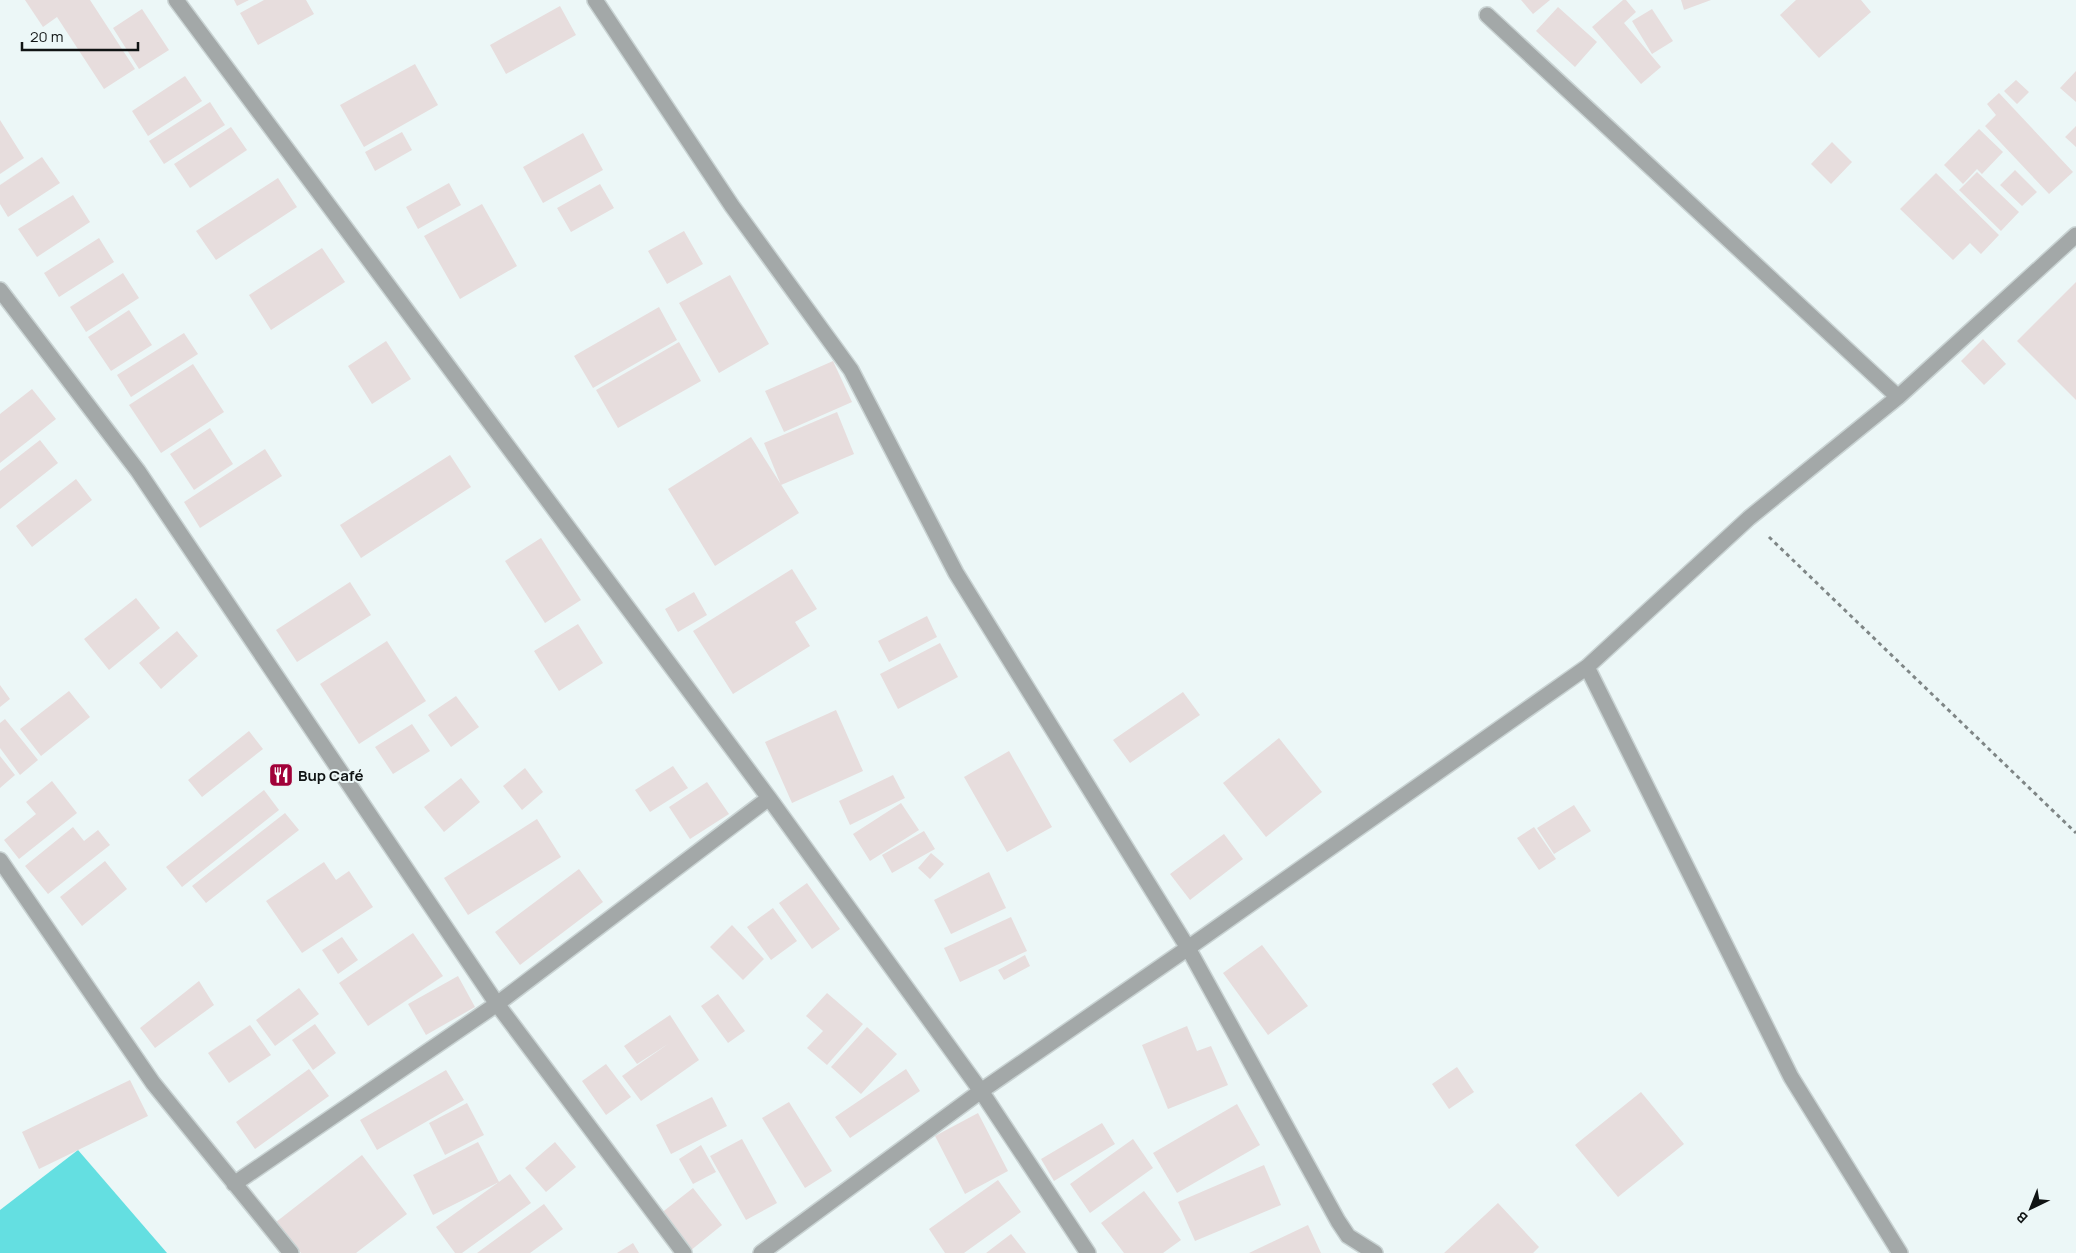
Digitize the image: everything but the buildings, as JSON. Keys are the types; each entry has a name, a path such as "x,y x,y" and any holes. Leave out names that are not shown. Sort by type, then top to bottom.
{"street":[{"path":"176,0 769,798 981,1091 1088,1253"},
{"path":"595,0 732,206 851,370 956,573 1188,948 1338,1221 1348,1236 1375,1253"},
{"path":"1487,15 1898,397"},
{"path":"761,1253 981,1091 1188,948 1587,667 1749,518 1898,397 2076,235"},
{"path":"0,290 138,471 497,1004 684,1253"},
{"path":"1587,667 1791,1077 1900,1253"},
{"path":"234,1184 497,1004 769,798"},
{"path":"0,860 153,1083 291,1253"}],"path":[{"path":"1749,518 2076,833"}],"shaded area":[{"path":"78,1150 167,1253 0,1253 0,1210"}],"place":[{"name":"Bup Café","path":"281,775"}]}
